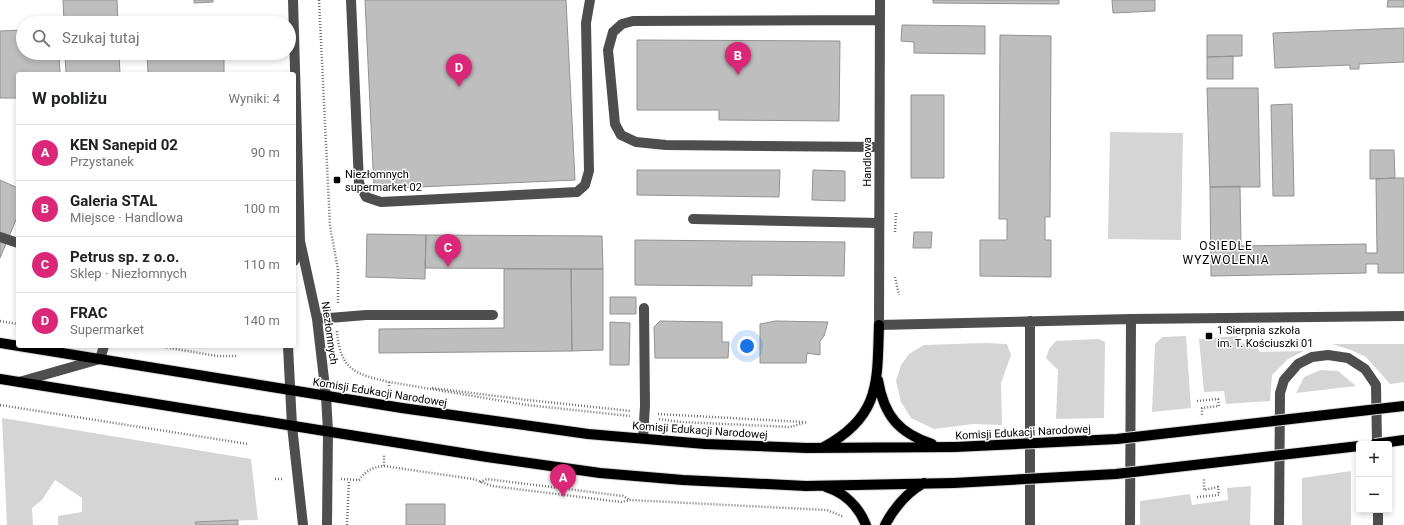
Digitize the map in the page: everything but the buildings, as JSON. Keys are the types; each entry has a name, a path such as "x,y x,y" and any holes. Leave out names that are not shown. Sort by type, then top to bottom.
{"main road":[{"path":"822,448 844,435 860,421 873,397 877,374 879,324"},
{"name":"Komisji Edukacji Narodowej","path":"0,343 16,346"},
{"name":"Komisji Edukacji Narodowej","path":"31,348 402,408 588,434 705,444 822,448 955,447 1117,439 1404,406"},
{"path":"877,374 882,402 893,420 904,431 914,437 940,447"},
{"path":"0,379 508,460 600,473 683,480 821,486 954,483 1116,474 1356,446"},
{"path":"1392,442 1404,440"},
{"path":"885,525 898,505 910,493 924,484"},
{"path":"821,486 838,492 851,502 863,518 866,525"}],"street":[{"name":"Niezłomnych","path":"293,0 293,16"},
{"path":"351,0 359,183 366,197 381,202 577,192 585,185 589,171 586,24 590,0"},
{"name":"Handlowa","path":"879,324 880,0"},
{"path":"879,147 666,145 636,142 621,135 615,124 608,50 613,32 622,24 633,21 880,20"},
{"name":"Niezłomnych","path":"295,60 295,72"},
{"name":"Niezłomnych","path":"296,103 300,240 317,319 326,396 328,431 327,525"},
{"path":"693,219 879,223"},
{"path":"0,236 16,242"},
{"name":"Niezłomnych","path":"296,254 300,240"},
{"path":"644,308 644,438"},
{"path":"317,319 366,315 493,315"},
{"path":"879,324 1404,316"},
{"path":"1130,525 1131,319"},
{"path":"1030,321 1030,525"},
{"path":"19,382 100,359 103,348"},
{"path":"288,348 292,426 303,525"},
{"path":"1279,525 1280,393 1284,380 1298,364 1312,357 1328,355 1348,358 1365,369 1376,385 1376,441"},
{"path":"1378,513 1378,525"}],"path":[{"path":"319,0 330,226 338,270 338,346 346,364 355,371 369,377 389,382 527,406 644,415 807,422 790,426 681,422 644,415 389,382"},
{"path":"895,236 896,213"},
{"path":"895,272 899,295"},
{"path":"0,321 16,324"},
{"path":"170,348 217,356 237,356"},
{"path":"1197,401 1218,399 1219,406 1202,408 1202,415"},
{"path":"0,405 248,444"},
{"path":"384,466 472,479 492,486 621,502 630,500 827,510 843,516 846,521"},
{"path":"480,482 487,479 623,496 630,500"},
{"path":"1197,497 1219,495 1218,487 1204,490 1204,479"},
{"path":"347,525 349,480"}],"shaded area":[{"path":"1110,132 1183,133 1181,240 1108,239"},
{"path":"1186,336 1191,408 1152,412 1155,344 1162,337"},
{"path":"1237,336 1239,343 1255,345 1260,352 1304,351 1288,359 1272,375 1270,401 1226,404 1224,391 1204,392 1199,339"},
{"path":"1099,339 1105,342 1104,418 1056,419 1058,370 1046,358 1049,349 1056,341"},
{"path":"985,343 1007,344 1011,355 1001,383 1002,425 973,424 934,429 911,418 901,402 896,381 901,365 909,354 924,345"},
{"path":"1332,344 1404,344 1404,382 1390,384 1366,357"},
{"path":"1321,370 1338,371 1356,386 1296,393 1304,377"},
{"path":"2,418 251,459 258,520 196,522 196,525 58,525 58,516 82,512 82,498 55,480 42,500 32,508 33,525 7,525"},
{"path":"1351,471 1351,525 1302,525 1302,478"},
{"path":"1251,486 1250,525 1140,525 1140,501 1190,494 1192,505 1228,500 1227,488"}],"place":[{"name":"Galeria STAL","path":"738,75"},
{"name":"FRAC","path":"459,87"},
{"name":"Niezłomnych supermarket 02","path":"337,180"},
{"name":"Petrus sp. z o.o.","path":"448,267"},
{"name":"1 Sierpnia szkoła im. T. Kościuszki 01","path":"1209,336"},
{"name":"KEN Sanepid 02","path":"563,497"}],"district":[{"name":"OSIEDLE WYZWOLENIA","path":"1226,253"}]}
